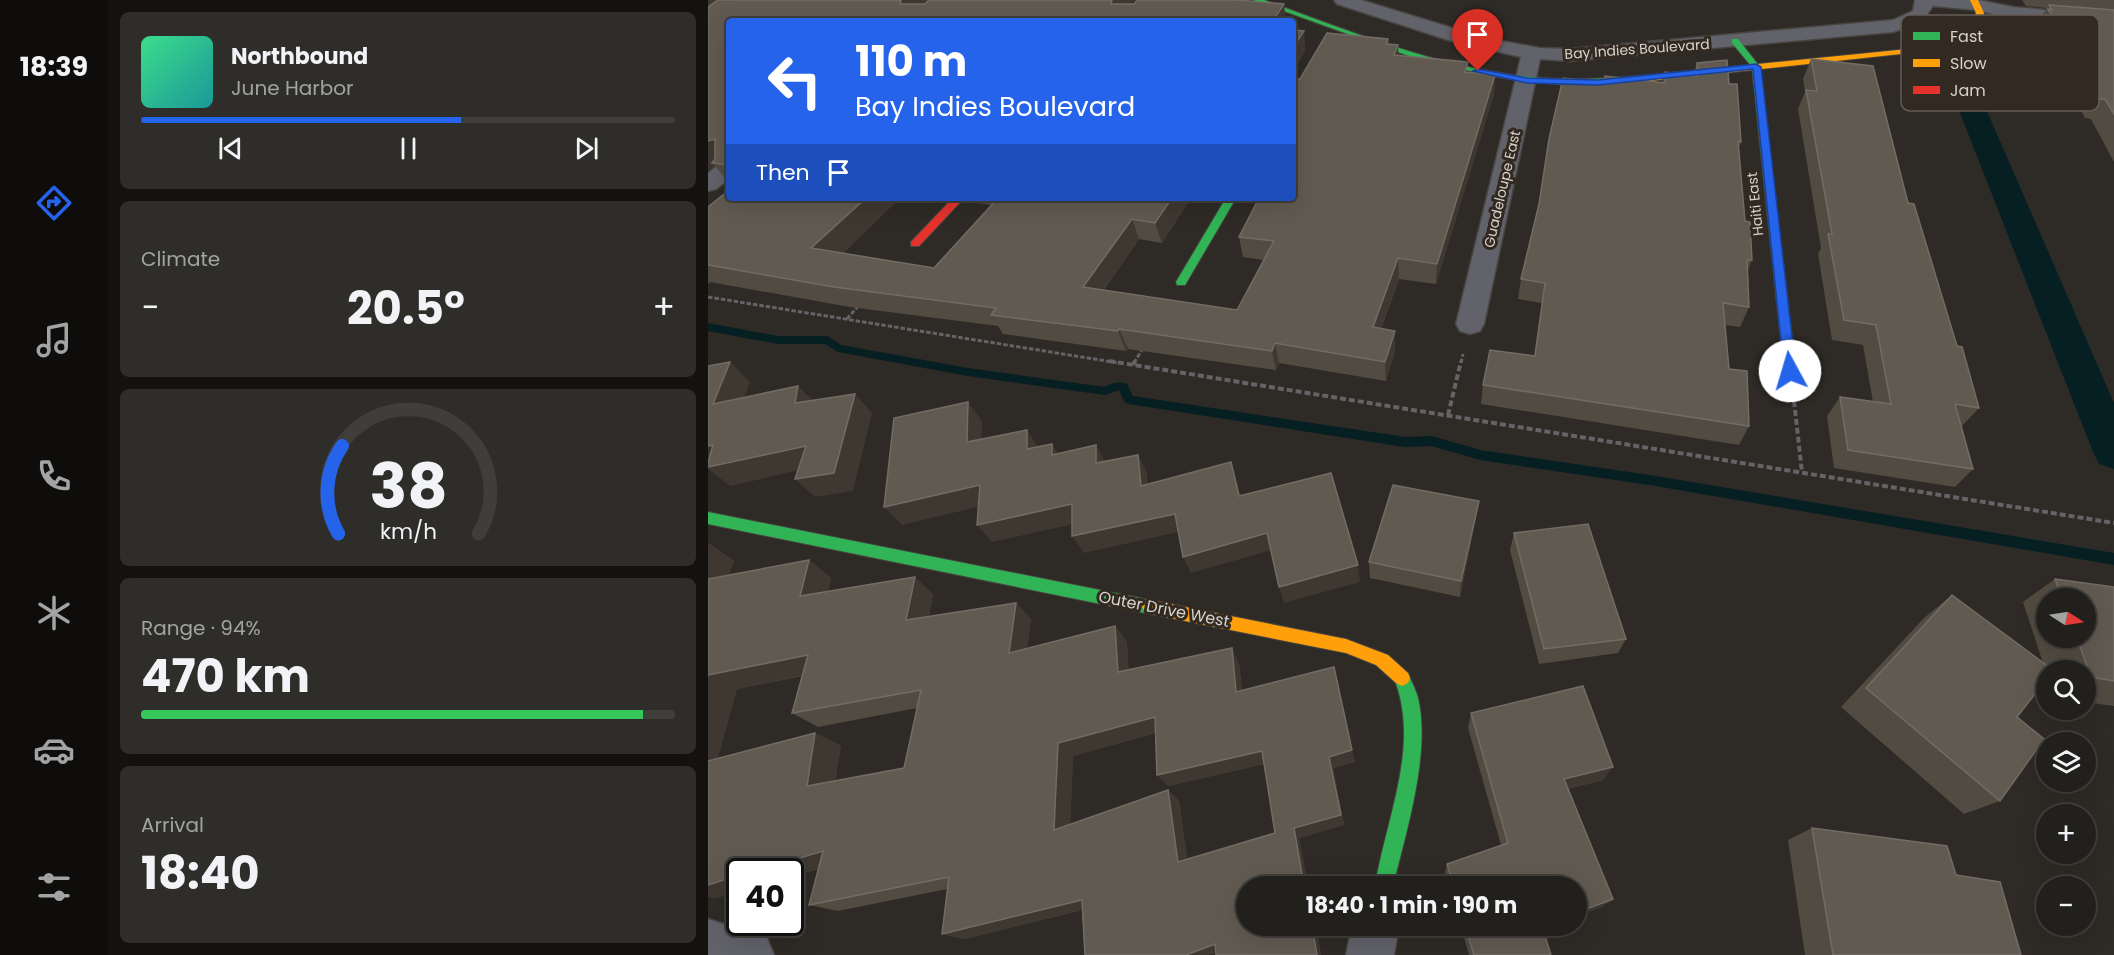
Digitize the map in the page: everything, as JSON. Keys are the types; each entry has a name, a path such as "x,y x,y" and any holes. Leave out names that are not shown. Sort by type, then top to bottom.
{"street":[{"name":"Bay Indies Boulevard","path":"1257,0 1438,61 1527,80 1598,82 1901,52"},
{"name":"Bay Indies Boulevard","path":"1343,0 1477,42 1532,54 1600,54 1901,24"},
{"name":"Bay Indies Boulevard","path":"1920,15 1924,0 2005,2 2114,10"},
{"path":"2108,0 2114,10"},
{"name":"Bay Indies Boulevard","path":"1976,3 2013,13 2035,15"},
{"name":"Bay Indies Boulevard","path":"2099,21 2114,22"},
{"path":"1321,45 1332,26"},
{"path":"1735,41 1756,67"},
{"name":"Guadeloupe East","path":"1470,324 1532,54"},
{"name":"Haiti East","path":"1756,67 1790,371"},
{"path":"708,184 726,170"},
{"path":"915,244 956,201"},
{"path":"1181,282 1229,201"},
{"name":"Outer Drive West","path":"708,518 1346,646 1376,656 1394,669 1407,687 1414,718 1412,745 1386,876"},
{"path":"1370,955 1374,936"},
{"path":"708,943 750,955"}],"path":[{"path":"708,297 2114,523"},
{"path":"846,319 861,302"},
{"path":"1448,415 1470,324"},
{"path":"1133,365 1145,344"},
{"path":"1790,371 1802,472"}],"building":[{"path":"718,0 901,0 900,4 925,4 929,0 1112,0 1111,4 1134,4 1137,0 1237,0 1284,4 1275,18 726,18 726,165 712,163 715,159 715,139 708,141 708,7"},
{"path":"2049,5 2114,10 2114,114 2105,99 2099,97 2099,15 2051,15 2048,9 2052,10"},
{"path":"1296,30 1304,31 1296,43"},
{"path":"1327,33 1388,39 1386,44 1398,45 1394,55 1468,62 1465,72 1495,75 1437,264 1398,258 1373,327 1395,331 1385,362 1275,343 1272,351 1119,329 1118,331 991,315 996,308 834,287 708,265 708,207 726,192 726,201 863,201 811,248 934,268 995,201 1170,201 1155,223 1132,219 1083,287 1237,310 1274,241 1239,237 1257,201 1296,201 1296,80 1300,79"},
{"path":"1811,59 1873,66 1908,203 1914,204 1957,346 1962,347 1979,408 1955,404 1973,469 1848,450 1840,397 1891,404 1876,325 1844,320 1828,234 1832,234 1806,90 1817,91"},
{"path":"1727,60 1729,84 1737,84 1741,142 1738,141 1745,221 1750,222 1752,260 1747,260 1749,307 1723,303 1729,369 1747,371 1749,426 1483,385 1490,350 1535,356 1545,283 1521,279 1539,204 1549,139 1563,78 1604,83 1605,76 1665,83 1665,72 1697,76 1697,63"},
{"path":"730,362 713,404 798,386 795,403 855,394 834,473 795,479 806,446 708,467 713,445 708,446 708,366"},
{"path":"968,402 967,442 1027,430 1027,449 1052,444 1052,455 1096,445 1096,463 1138,455 1141,486 1231,462 1239,496 1331,473 1358,565 1279,587 1267,533 1183,557 1175,514 1072,536 1072,504 977,525 980,485 884,507 894,418"},
{"path":"1393,485 1479,501 1461,581 1369,562"},
{"path":"1588,524 1626,639 1544,649 1514,533"},
{"path":"809,560 800,596 915,577 906,620 1016,603 1009,653 1115,626 1118,672 1232,648 1236,692 1334,667 1352,750 1329,757 1341,815 1294,828 1302,876 1236,876 1236,936 1314,936 1317,955 1216,955 1215,944 1186,955 1085,955 1082,900 942,934 949,877 809,905 823,851 800,858 726,858 726,879 708,885 708,761 815,733 807,786 904,768 921,690 792,713 808,655 708,675 708,579","holes":["1155,717 1157,775 1262,751 1275,833 1178,862 1168,790 1054,830 1058,743"]},
{"path":"2055,579 2114,587 2114,681 2096,678 2096,660 2085,660 2081,648 2096,648 2096,588 2058,588"},
{"path":"1952,595 2040,660 2036,660 2036,693 2017,717 2036,732 2036,750 2000,801 1866,688"},
{"path":"1583,686 1613,767 1564,779 1613,899 1587,909 1587,876 1451,876 1447,864 1508,843 1471,713"},
{"path":"1812,828 1947,846 1956,875 2000,882 2021,955 1833,955"},
{"path":"1468,936 1545,936 1551,955 1474,955"}],"waterway":[{"path":"1973,111 2114,452"},
{"path":"708,327 778,340 827,340 838,348 968,372 1105,391 1117,386 1123,387 1129,400 1405,442 1432,441 1480,455 1656,481 2114,559"}],"traffic: fast":[{"path":"1257,0 1372,42 1491,74 1531,80 1571,82 1649,78"},
{"path":"1735,41 1756,67 1790,371"},
{"path":"1181,282 1229,201"},
{"path":"708,518 1150,607"},
{"path":"1386,876 1402,810 1412,750 1413,722 1410,698 1402,678"}],"traffic: slow":[{"path":"1974,0 1980,15"},
{"path":"1649,78 1901,52"},
{"path":"1150,607 1346,646 1382,660 1402,678"}],"traffic: jam":[{"path":"915,244 956,201"}],"route":[{"path":"1478,71 1527,80 1598,82 1756,67 1790,371"}]}
